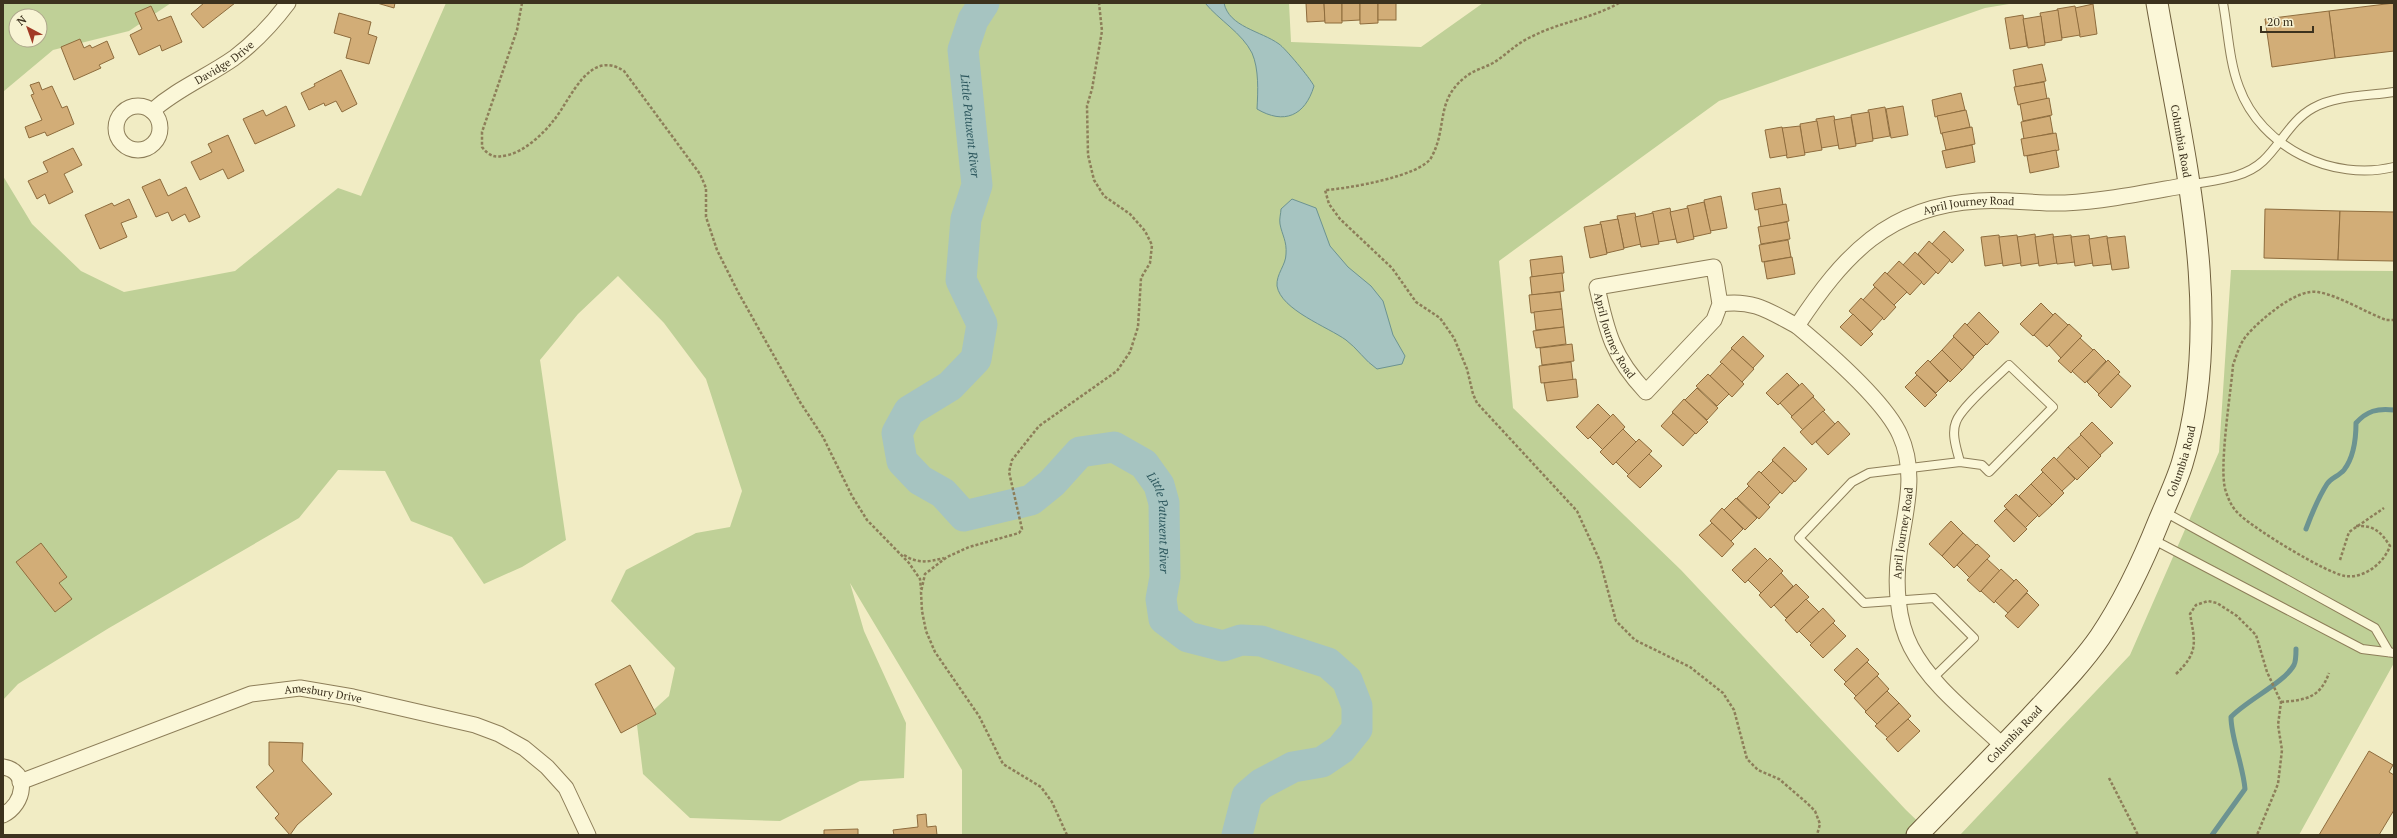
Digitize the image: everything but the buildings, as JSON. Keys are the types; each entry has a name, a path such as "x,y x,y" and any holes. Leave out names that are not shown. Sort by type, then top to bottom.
{"main road":[{"name":"Columbia Road","path":"1917,835 2004,746 2065,680 2099,638 2139,570 2182,464 2192,416 2198,369 2201,316 2198,261 2188,185 2157,3"}],"street":[{"name":"Davidge Drive","path":"152,111 183,86 234,57 275,20 288,3"},
{"name":"April Journey Road","path":"1797,326 1824,287 1857,249 1894,224 1936,207 1978,200 2066,203 2188,185"},
{"name":"April Journey Road","path":"1714,267 1720,304 1714,320 1646,392 1627,372 1613,347 1597,287 1714,267"},
{"name":"April Journey Road","path":"1720,304 1736,301 1758,305 1797,326 1820,345 1889,417 1901,436 1908,469 1910,494 1899,555 1898,599 1910,646 1933,678 2004,746"},
{"name":"Amesbury Drive","path":"20,782 251,694 274,690 312,690 475,725 500,734 530,752 547,767 566,788 588,835"},
{"path":"3,767 15,774 20,782 22,794 19,802 12,811 3,815"}],"lane":[{"path":"2224,3 2239,87 2255,117 2296,154 2333,168 2367,171 2394,167"},
{"path":"2188,185 2238,176 2252,169 2263,161 2302,115 2314,107 2328,102 2394,92"},
{"path":"1933,678 1974,638 1934,598 1898,599 1864,603 1799,538 1858,477 1881,470 1908,469 1960,462 1982,465 1989,472 2053,407 2009,365 1961,413 1955,423 1954,435 1960,462"},
{"path":"2163,511 2375,628 2392,652"},
{"path":"2152,539 2362,649 2392,652"}],"path":[{"path":"522,3 517,30 482,132 482,147 488,155 496,158 516,153 534,140 553,122 570,98 579,80 601,66 614,65 624,71 700,174 706,188 706,217 717,250 738,292 800,402 823,437 852,496 867,520 900,553 920,579 926,631 935,652 979,716 1003,764 1041,787 1052,802 1066,835"},
{"path":"922,592 925,574 947,557 969,546 1019,533 1022,529 1022,521 1009,472 1012,460 1039,426 1117,371 1130,352 1138,327 1141,278 1150,263 1152,245 1146,230 1130,214 1104,196 1094,180 1088,154 1087,106 1092,89 1102,31 1099,3"},
{"path":"1619,3 1606,11 1531,37 1493,63 1472,73 1462,80 1445,101 1437,144 1430,159 1420,168 1356,187 1325,190 1329,204 1340,219 1392,268 1416,302 1440,318 1454,338 1467,369 1473,394 1477,403 1578,511 1600,561 1616,621 1635,640 1690,667 1723,693 1734,710 1747,759 1758,770 1779,779 1815,811 1820,824 1817,835"},
{"path":"2356,526 2368,525 2376,528 2390,546 2387,556 2379,564 2362,574 2346,576 2333,572 2279,542 2240,515 2232,506 2223,480 2233,365 2238,348 2247,335 2274,311 2302,293 2318,292 2386,320 2394,320"},
{"path":"2340,560 2349,532 2384,508"},
{"path":"900,553 914,562 928,562 947,557"},
{"path":"2176,674 2191,658 2195,644 2190,614 2196,605 2208,601 2217,603 2237,616 2256,635 2267,672 2277,697 2281,702 2278,726 2282,750 2278,784 2257,835"},
{"path":"2281,702 2314,696 2324,686 2329,673"},
{"path":"2109,778 2138,835"}],"green space":[{"path":"3,3 171,3 129,31 53,50 4,91 3,98"},
{"path":"446,3 1289,3 1291,42 1421,47 1483,3 2015,3 1985,8 1719,101 1499,261 1513,408 1681,570 1906,810 1932,835 962,835 962,770 850,583 864,631 906,723 904,778 860,781 780,821 690,818 643,774 637,725 669,696 675,668 611,601 626,570 696,533 730,527 742,491 706,379 664,323 618,276 578,314 540,360 566,540 522,567 484,584 452,537 411,521 385,471 338,470 299,518 109,628 18,684 3,700 3,176 32,224 81,271 124,292 235,271 338,188 361,196"},
{"path":"2231,270 2394,271 2394,663 2299,835 1960,835 2130,655 2219,452"}],"water":[{"path":"1205,3 1224,3 1232,18 1247,28 1272,39 1292,57 1314,86 1310,96 1299,111 1285,117 1267,114 1257,109 1257,73 1252,53 1242,39"},
{"path":"1292,199 1316,208 1330,246 1348,267 1371,286 1383,301 1393,335 1405,356 1402,364 1377,369 1346,340 1306,317 1287,303 1280,295 1277,282 1286,258 1285,242 1280,224 1281,209"}],"waterway":[{"name":"Little Patuxent River","path":"984,3 973,20 963,50 977,185 966,219 961,280 982,324 976,359 950,386 909,411 897,433 902,461 920,480 943,493 964,516 1031,500 1052,483 1080,452 1114,447 1144,464 1159,485 1164,503 1165,577 1161,599 1164,619 1188,637 1223,646 1241,640 1261,641 1328,663 1347,680 1357,706 1357,729 1341,749 1322,762 1293,767 1261,784 1247,796 1237,835"},
{"path":"2306,529 2315,506 2327,484 2344,470 2350,459 2355,441 2356,423 2368,413 2373,411 2394,410"},
{"path":"2212,835 2245,789 2233,734 2231,717 2289,672 2295,663 2296,649"}]}
